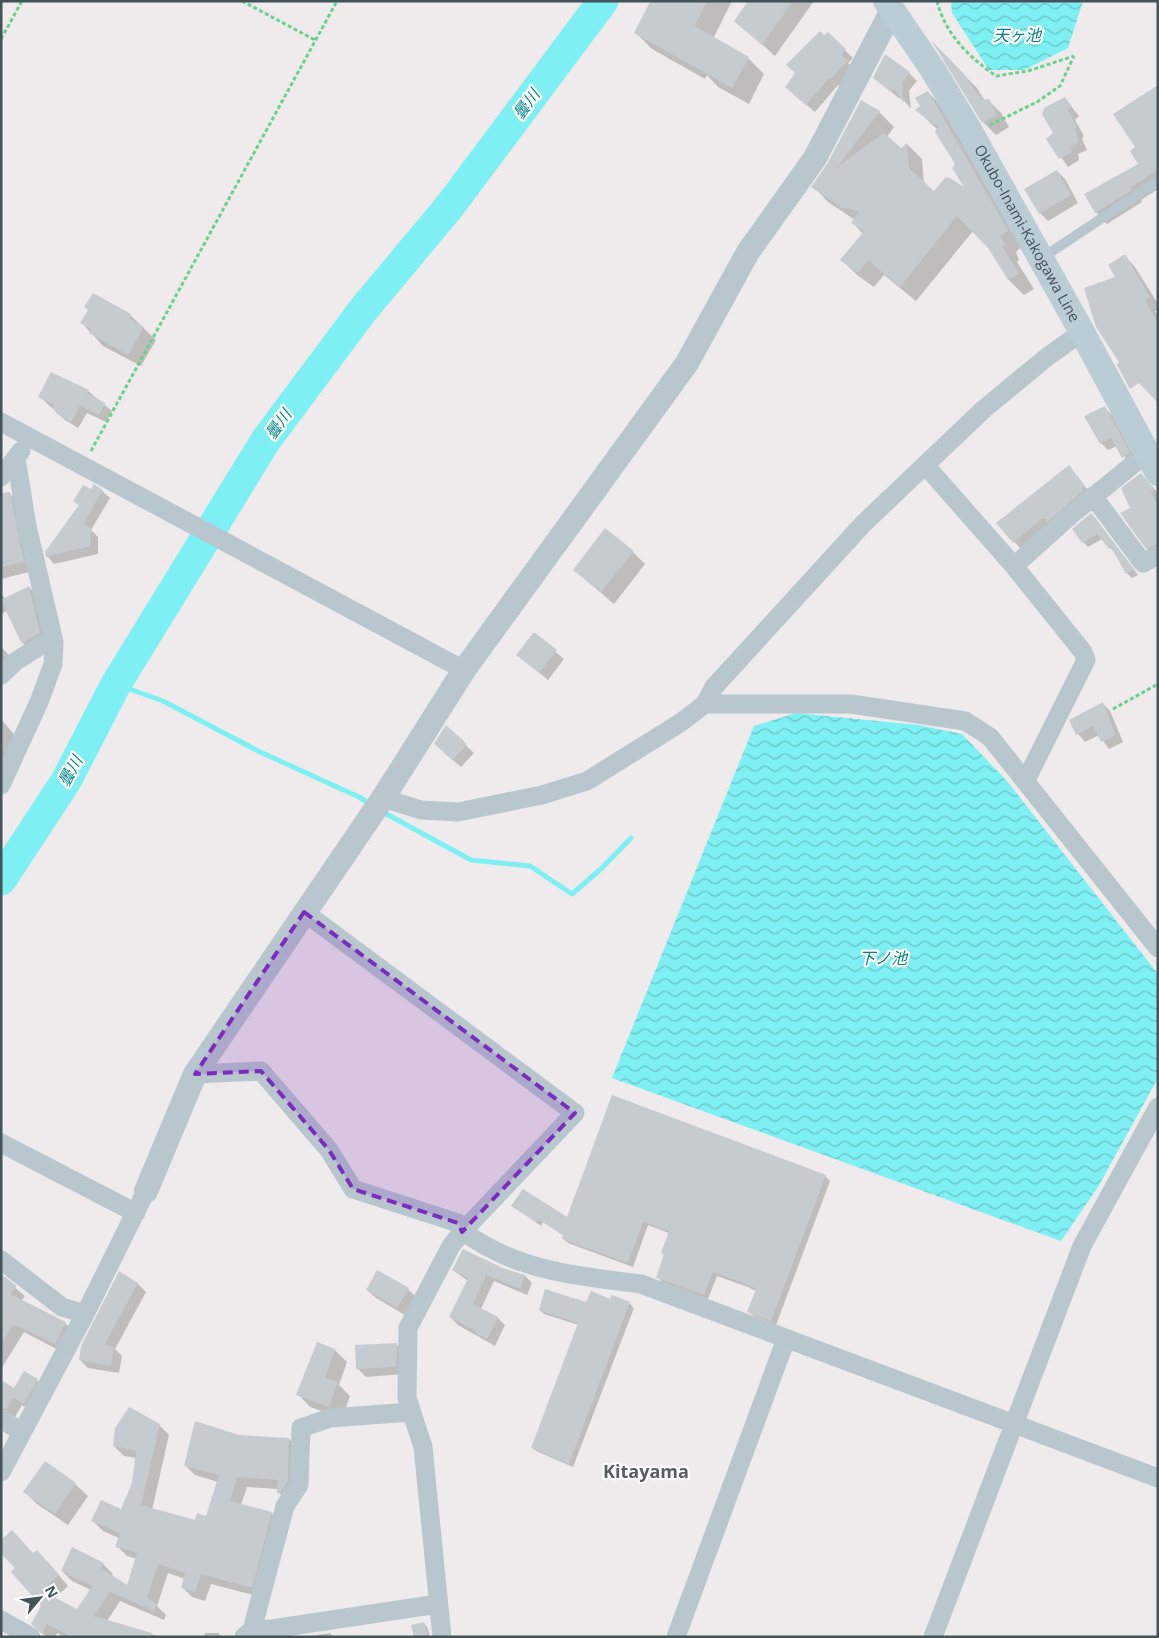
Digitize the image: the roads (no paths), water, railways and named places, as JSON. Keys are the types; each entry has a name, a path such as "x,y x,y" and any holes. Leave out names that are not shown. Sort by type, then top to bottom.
{"main road":[{"name":"Okubo-Inami-Kakogawa Line","path":"889,6 933,70 971,134 1154,462"}],"street":[{"path":"1,1472 136,1213 196,1074 383,798 464,670 687,363 748,252 815,158 889,6"},
{"path":"383,798 422,810 458,812 542,795 587,781 680,723 705,704 714,687 864,523 984,409 1047,357 1082,332"},
{"path":"1,422 464,670"},
{"path":"1,477 31,438"},
{"path":"1,785 40,702 52,664 53,638 27,526 16,458"},
{"path":"1014,566 1093,496 1154,462"},
{"path":"925,465 1014,566 1083,652 1086,660 1026,780"},
{"path":"1093,496 1143,563 1158,555"},
{"path":"1,675 16,661 53,638"},
{"path":"705,704 851,704 965,721 990,737 1158,948"},
{"path":"304,912 575,1113 462,1232 451,1246 408,1328 406,1398 423,1446 442,1637"},
{"path":"196,1074 261,1071 329,1150 354,1189 458,1223 462,1232 507,1258 553,1273 641,1284 1158,1478"},
{"path":"933,1637 1082,1246 1158,1106"},
{"path":"1,1144 136,1213"},
{"path":"1,1260 62,1307 85,1314"},
{"path":"676,1637 786,1339"},
{"path":"411,1412 330,1418 301,1428 299,1485 285,1506 248,1633 438,1604"},
{"path":"1,1420 22,1432"},
{"path":"1,1620 31,1637"}],"lane":[{"path":"1041,258 1158,181"}],"water":[{"name":"天ヶ池","path":"951,1 1083,1 1068,48 1024,70 989,70 952,13"},
{"name":"下ノ池","path":"796,713 918,725 962,734 1007,781 1158,974 1158,1078 1098,1187 1061,1241 612,1078 754,726"}],"waterway":[{"name":"曇川","path":"1,880 66,781 116,684 266,440 363,310 449,207 603,1"},
{"path":"116,684 163,701 258,751 359,797 372,805"},
{"path":"381,811 471,860 530,866 572,894 602,868 631,838"}],"district":[{"name":"Kitayama","path":"646,1472"}]}
